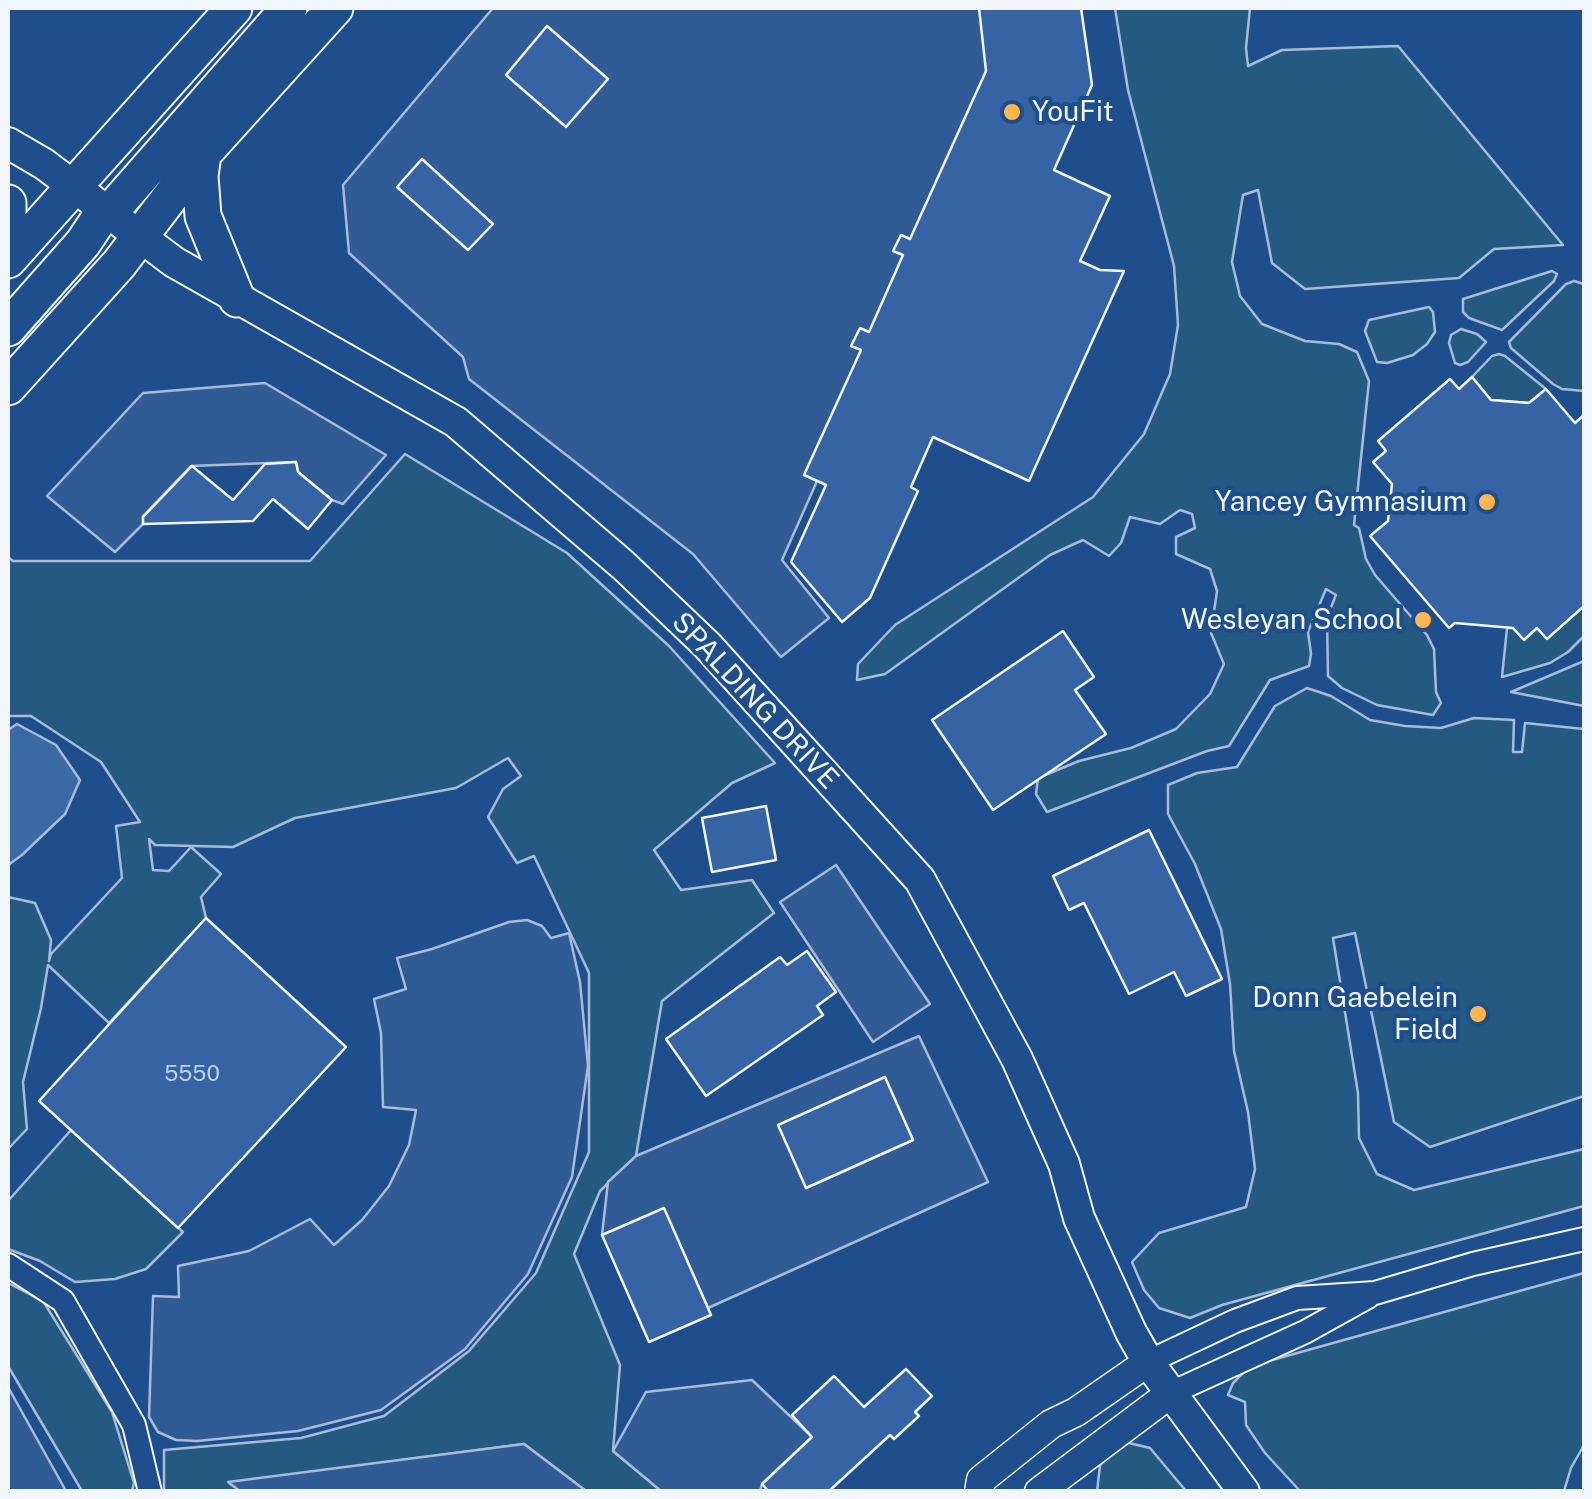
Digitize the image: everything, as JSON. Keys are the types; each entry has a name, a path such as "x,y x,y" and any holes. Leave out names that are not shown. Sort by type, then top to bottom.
{"highway":[{"path":"8,260 234,8"},
{"path":"8,328 288,8"},
{"path":"8,387 118,264 203,154 335,8"},
{"path":"203,154 200,176 204,216 236,299"},
{"path":"8,204 8,251"}],"main road":[{"name":"SPALDING DRIVE","path":"8,142 174,262 456,422 623,565 695,633 920,880 1018,1060 1064,1164 1078,1218 1148,1362 1244,1492"}],"street":[{"path":"1038,1492 1172,1394 1305,1332 1375,1293 1473,1264 1584,1239"},
{"path":"8,1266 62,1301 134,1425 150,1492"},
{"path":"979,1492 981,1480 1050,1424 1076,1412 1148,1362 1235,1321 1297,1298 1375,1293"}],"shaded area":[{"path":"493,8 990,8 994,82 782,560 829,618 781,657 693,554 469,379 463,357 349,253 343,185"},
{"path":"1115,8 1250,8 1248,66 1282,50 1398,46 1563,245 1494,249 1459,278 1305,289 1272,263 1258,190 1243,195 1232,262 1240,296 1262,324 1305,341 1339,344 1357,352 1369,381 1354,525 1359,528 1366,559 1375,575 1427,635 1434,649 1436,692 1441,703 1433,715 1377,705 1342,688 1328,676 1327,617 1336,595 1326,589 1308,632 1309,666 1270,680 1229,746 1047,812 1036,794 1038,778 1176,729 1210,694 1224,664 1211,633 1217,591 1210,569 1176,554 1176,537 1195,528 1192,514 1180,510 1160,524 1130,517 1121,543 1109,556 1083,540 1050,555 885,674 857,680 858,664 895,625 1093,497 1144,434 1170,374 1178,325 1174,266 1128,90"},
{"path":"1552,271 1557,274 1554,281 1502,330 1463,312 1463,299"},
{"path":"1566,284 1584,284 1584,391 1553,384 1509,342"},
{"path":"1429,307 1435,332 1427,344 1413,355 1377,362 1365,331 1369,320"},
{"path":"1461,329 1486,342 1468,362 1460,365 1455,363 1449,343 1451,335"},
{"path":"1499,354 1546,389 1529,403 1491,400 1472,377 1492,356"},
{"path":"265,383 386,455 343,504 332,500 298,472 296,462 191,466 115,552 47,496 143,393"},
{"path":"405,454 567,553 669,646 775,763 732,783 654,850 681,890 752,880 774,913 662,1001 636,1156 600,1191 574,1254 620,1365 613,1451 661,1491 586,1491 524,1444 229,1483 241,1491 164,1491 164,1450 301,1438 384,1416 469,1351 536,1273 589,1152 589,973 534,856 517,863 488,817 503,789 521,776 508,758 456,788 295,818 233,847 155,845 149,839 153,870 169,871 191,847 221,874 201,897 206,918 109,1023 48,965 23,1082 27,1129 8,1149 8,897 35,903 51,940 49,961 51,954 122,878 116,826 140,822 101,762 31,716 8,716 8,557 13,561 310,561"},
{"path":"1584,606 1584,636 1568,652 1550,663 1502,677 1507,628 1513,628 1524,639 1537,628 1547,638"},
{"path":"1584,661 1584,706 1511,692"},
{"path":"1307,688 1331,696 1370,720 1405,726 1441,728 1474,718 1514,720 1513,752 1522,752 1525,723 1584,729 1584,1096 1430,1147 1394,1122 1355,933 1333,938 1358,1093 1359,1138 1377,1174 1414,1190 1584,1149 1584,1206 1222,1305 1190,1318 1159,1308 1144,1290 1132,1262 1159,1233 1246,1207 1255,1169 1248,1112 1234,1051 1230,984 1221,929 1195,864 1168,814 1168,785 1197,773 1237,767 1275,706"},
{"path":"17,724 56,745 80,780 65,814 8,865 8,730"},
{"path":"836,865 930,1004 873,1042 780,902"},
{"path":"527,920 542,926 551,938 569,933 580,982 588,1066 572,1177 528,1274 465,1349 381,1410 298,1431 197,1441 176,1440 158,1432 149,1417 153,1296 179,1297 178,1266 249,1251 310,1219 334,1245 362,1220 389,1186 409,1145 416,1110 383,1107 381,1033 374,999 406,989 397,958 509,922"},
{"path":"919,1036 988,1182 708,1308 664,1209 602,1235 608,1182 636,1156","holes":["885,1078 913,1140 806,1188"]},
{"path":"71,1130 183,1232 146,1269 115,1279 75,1282 40,1261 8,1249 8,1201"},
{"path":"1584,1273 1584,1445 1564,1491 1300,1491 1265,1453 1246,1425 1245,1402 1228,1395 1245,1371 1265,1362"},
{"path":"8,1283 43,1301 112,1412 134,1483 132,1491 82,1491 8,1366"},
{"path":"752,1380 812,1437 762,1484 760,1491 661,1491 613,1451 646,1392"},
{"path":"8,1387 66,1491 8,1491"},
{"path":"1125,1442 1150,1448 1186,1491 1097,1492 1100,1465"},
{"path":"524,1444 586,1491 241,1492 228,1482"}],"building":[{"path":"979,8 1081,8 1092,85 1054,170 1110,196 1080,261 1100,270 1124,271 1029,481 933,437 911,487 918,491 870,598 842,622 791,562 826,485 804,475 861,350 851,346 860,328 869,332 903,255 893,251 901,235 910,239 986,71"},
{"path":"547,26 608,79 566,127 506,75"},
{"path":"422,159 493,224 468,250 397,187"},
{"name":"Yancey Gymnasium","path":"1472,377 1491,400 1529,403 1546,389 1575,423 1584,415 1584,606 1547,639 1537,628 1524,640 1513,628 1455,623 1449,628 1370,536 1388,521 1392,484 1373,462 1386,451 1378,441 1450,379 1459,389"},
{"path":"296,462 298,472 332,500 308,529 273,499 253,521 143,524 143,517 192,466 233,500 265,464"},
{"path":"1063,631 1094,677 1075,690 1106,734 993,810 932,720"},
{"path":"766,806 776,860 712,872 702,818"},
{"path":"1149,830 1222,979 1186,996 1174,972 1129,994 1084,903 1069,910 1053,876"},
{"path":"206,918 346,1047 178,1228 39,1101"},
{"path":"807,951 836,992 817,1006 823,1015 706,1096 666,1039 780,957 787,965"},
{"path":"885,1077 913,1140 806,1188 778,1125"},
{"path":"664,1208 711,1315 649,1342 602,1235"},
{"path":"906,1369 932,1396 915,1412 919,1416 894,1439 890,1435 828,1492 769,1492 762,1484 812,1437 792,1415 834,1376 864,1407"}],"place":[{"name":"YouFit","path":"1012,112"},
{"name":"Yancey Gymnasium","path":"1487,502"},
{"name":"Wesleyan School","path":"1423,620"},
{"name":"Donn Gaebelein Field","path":"1478,1014"}]}
